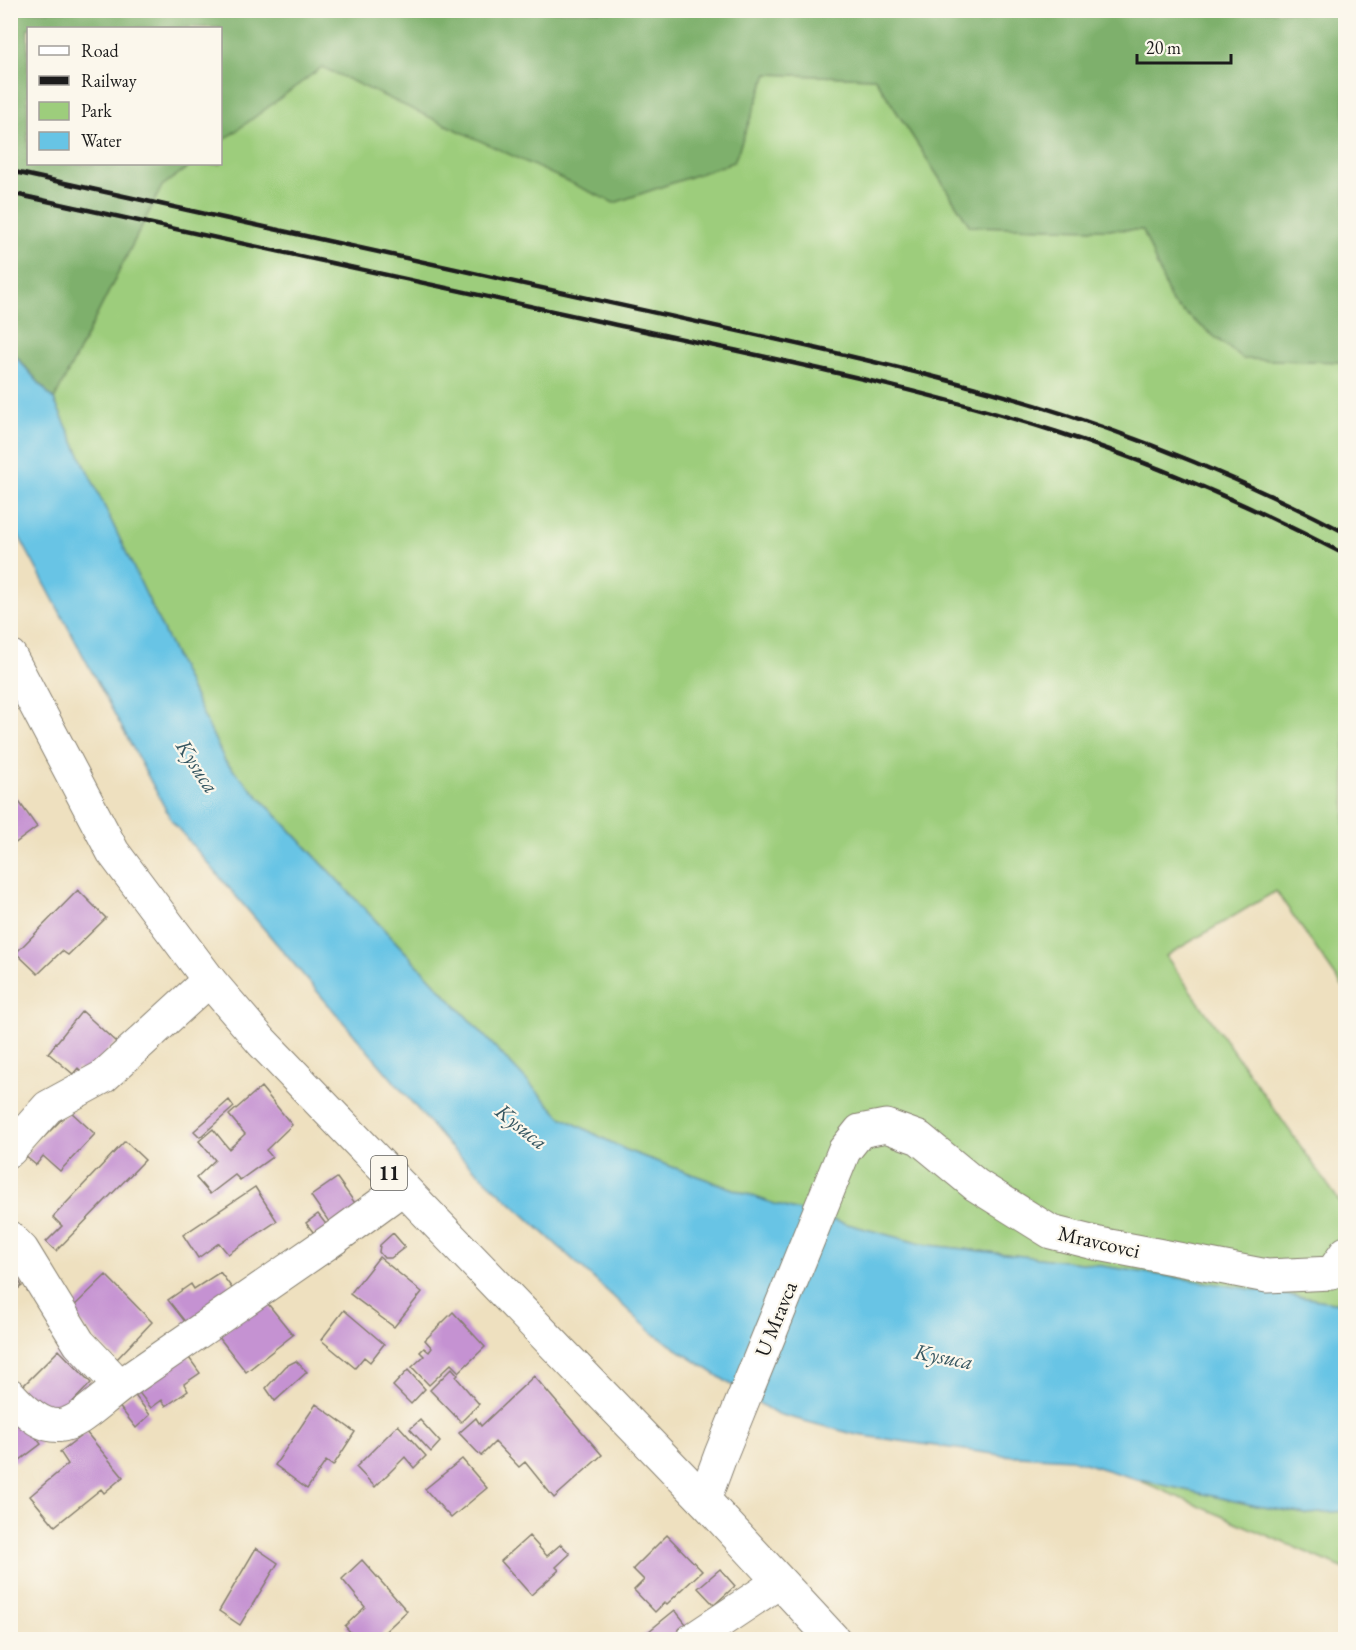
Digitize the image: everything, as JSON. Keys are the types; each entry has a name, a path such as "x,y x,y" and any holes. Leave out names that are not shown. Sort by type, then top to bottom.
{"street":[{"name":"11","path":"10,656 113,852 209,980 262,1042 704,1500 834,1640"},
{"path":"10,1150 48,1107 103,1077 209,980"},
{"name":"Mravcovci","path":"831,1184 844,1151 860,1131 886,1126 919,1138 976,1185 1051,1232 1099,1244 1267,1276 1332,1273 1346,1253"},
{"name":"U Mravca","path":"704,1500 831,1184"},
{"path":"10,1395 49,1426 60,1426 72,1422 403,1188"},
{"path":"10,1238 22,1250 79,1343 120,1386"},
{"path":"692,1640 779,1582"}],"green space":[{"path":"10,11 1345,11 1345,362 1243,359 1172,303 1143,230 970,226 875,78 767,74 734,162 614,203 322,67 222,141 222,27 27,27 27,165 191,165 162,186 54,400 11,350"},
{"path":"322,67 614,203 734,162 767,74 875,78 970,226 1143,230 1172,303 1243,359 1345,362 1345,990 1276,891 1166,956 1345,1209 1345,1304 1089,1264 921,1244 777,1205 628,1151 561,1117 225,761 54,400 162,186 191,165 222,165 222,141"},
{"path":"1136,1479 1257,1506 1306,1514 1345,1511 1345,1569"}],"water":[{"name":"Kysuca","path":"10,350 54,400 225,761 561,1117 628,1151 777,1205 921,1244 1089,1264 1345,1304 1345,1511 1306,1514 1257,1506 1136,1479 1071,1459 1001,1455 857,1435 774,1413 654,1334 449,1146 172,821 11,521"}],"building":[{"path":"10,789 37,827 10,847"},
{"path":"78,890 106,918 68,955 62,951 38,974 16,953"},
{"path":"82,1011 116,1042 85,1075 78,1068 73,1074 48,1053"},
{"path":"261,1087 292,1125 266,1150 272,1157 240,1180 235,1175 210,1194 196,1178 215,1160 199,1141 213,1129 229,1149 245,1134 229,1115"},
{"path":"229,1100 234,1107 200,1137 194,1131"},
{"path":"70,1111 95,1134 60,1171 43,1156 36,1165 25,1156"},
{"path":"125,1141 145,1160 56,1251 46,1242 62,1226 53,1217"},
{"path":"337,1178 360,1210 334,1229 311,1196"},
{"path":"255,1187 277,1221 228,1254 219,1243 198,1258 183,1235"},
{"path":"318,1214 329,1228 317,1237 306,1223"},
{"path":"393,1233 405,1247 391,1258 384,1258 379,1252 380,1245"},
{"path":"379,1257 422,1292 394,1327 350,1294"},
{"path":"10,1268 22,1286 10,1294"},
{"path":"220,1272 237,1295 190,1328 168,1300 191,1284 194,1289"},
{"path":"106,1275 152,1322 117,1359 69,1311"},
{"path":"264,1299 293,1335 246,1372 218,1336"},
{"path":"344,1310 384,1344 370,1362 364,1357 355,1368 321,1340"},
{"path":"453,1312 485,1347 459,1372 451,1364 429,1385 412,1367 424,1356 420,1352 424,1348 429,1352 432,1348 425,1340"},
{"path":"59,1350 91,1383 58,1417 19,1390"},
{"path":"187,1355 200,1373 184,1384 188,1391 166,1406 162,1400 151,1408 137,1390"},
{"path":"296,1361 307,1372 275,1401 266,1388 286,1366"},
{"path":"452,1368 458,1375 456,1377 479,1404 461,1422 430,1390"},
{"path":"408,1370 425,1389 411,1404 393,1386"},
{"path":"534,1376 602,1455 554,1498 525,1462 519,1467 495,1442 481,1456 459,1433 476,1418 481,1426"},
{"path":"133,1393 150,1415 136,1428 118,1405"},
{"path":"316,1404 355,1432 333,1466 326,1461 307,1489 275,1465"},
{"path":"20,1417 41,1444 16,1463 10,1458 10,1425"},
{"path":"420,1420 440,1442 431,1452 410,1429"},
{"path":"398,1425 426,1456 414,1468 405,1457 375,1487 356,1467"},
{"path":"86,1432 123,1477 104,1493 101,1489 55,1526 30,1496 68,1464 60,1452"},
{"path":"462,1459 487,1488 451,1518 425,1489"},
{"path":"667,1535 702,1571 667,1604 665,1602 655,1612 634,1590 644,1580 633,1569"},
{"path":"529,1536 547,1556 561,1544 570,1554 556,1567 559,1570 531,1595 501,1561"},
{"path":"256,1548 278,1563 240,1625 219,1611"},
{"path":"362,1560 407,1611 376,1640 357,1640 345,1626 365,1607 342,1579"},
{"path":"720,1569 735,1586 714,1605 698,1588"},
{"path":"675,1610 690,1629 676,1640 638,1640"}],"railway":[{"path":"10,171 797,344 954,382 1032,404 1139,440 1229,477 1346,533"},
{"path":"10,193 775,359 889,385 1001,415 1057,432 1168,472 1240,503 1346,555"}]}
